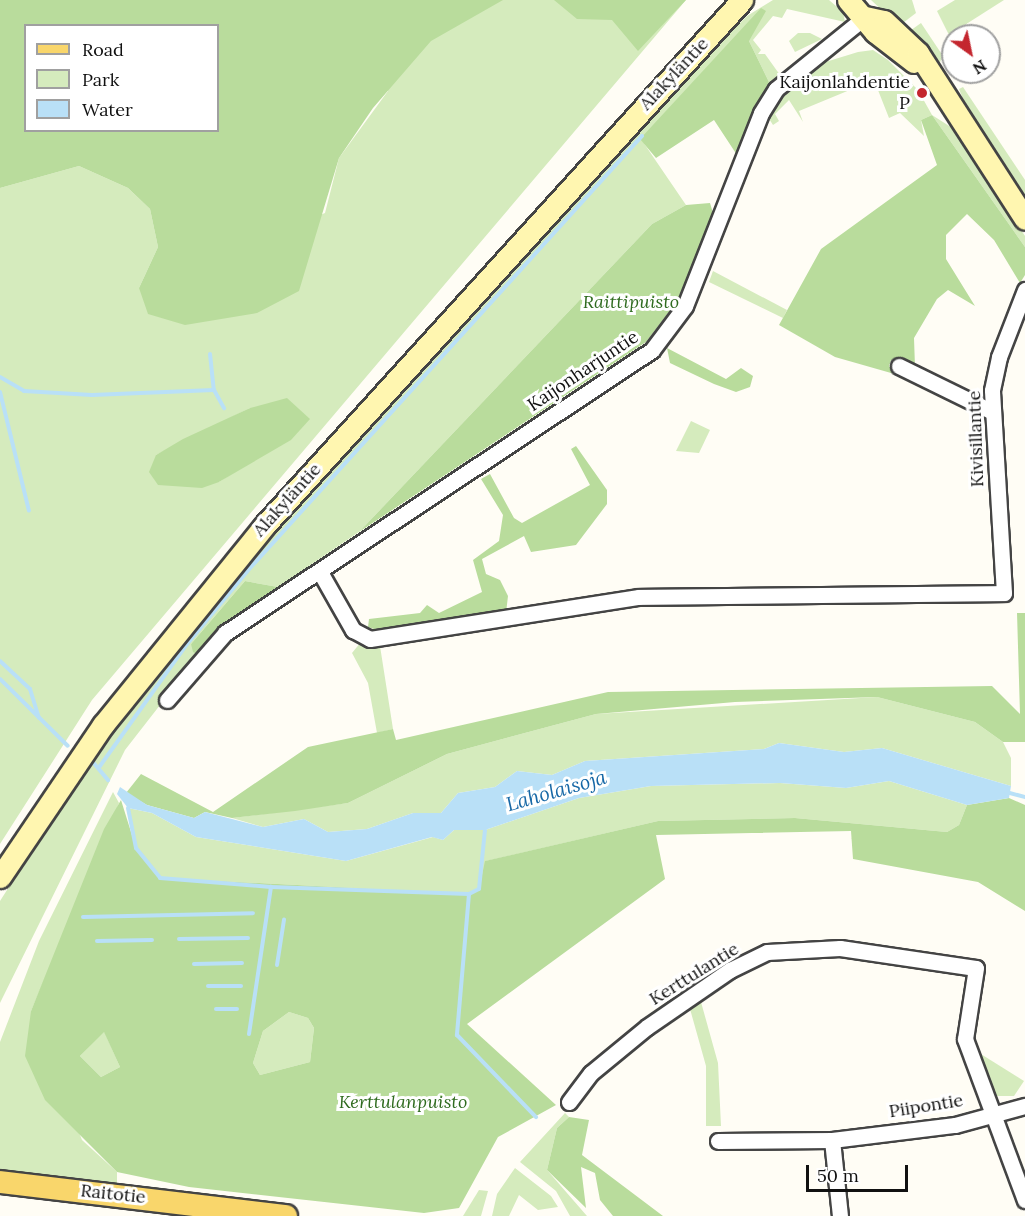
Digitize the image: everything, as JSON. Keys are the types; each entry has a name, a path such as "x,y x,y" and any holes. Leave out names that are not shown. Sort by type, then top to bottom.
{"main road":[{"name":"Alakyläntie","path":"0,877 91,742 174,633 724,10 742,0"},
{"path":"724,10 760,0"},
{"path":"848,0 865,17 898,32 935,81 1025,219"},
{"name":"Raitotie","path":"4,1183 286,1216"}],"street":[{"name":"Kaijonharjuntie","path":"167,700 225,633 652,350 685,306 761,113 776,89 865,17"},
{"name":"Kivisillantie","path":"320,572 353,630 370,639 639,597 1004,593 991,411 999,357 1025,290"},
{"path":"899,366 991,411"},
{"name":"Kerttulantie","path":"569,1102 591,1073 647,1027 730,970 767,952 840,948 976,968 965,1039 991,1112"},
{"name":"Piipontie","path":"718,1141 832,1140 956,1125 991,1112 1025,1106"},
{"path":"991,1112 1025,1200"},
{"path":"832,1140 835,1192 840,1216"},
{"path":"831,1216 835,1192"}],"green space":[{"path":"0,0 686,0 92,700 0,844 0,188 79,166 128,188 150,209 158,247 139,288 325,213 339,158 388,91 219,26 219,24 24,24 24,132 0,151","holes":["250,408 247,464 219,482 156,455"]},
{"path":"0,0 503,0 431,41 373,108 339,158 299,291 257,313 185,325 148,314 139,288 158,247 150,209 128,188 79,166 0,188"},
{"path":"554,0 686,0 638,51 612,20 577,19"},
{"path":"773,0 829,0 843,12 845,22 787,9 782,18 773,16 753,40 761,50 758,54 765,54 780,75 758,107 737,155 754,105 769,82 749,41 641,139 686,205 652,224 359,532 278,587 245,581 191,644 199,655 125,750 0,1003 0,901 72,788 182,638 649,113 747,16"},
{"path":"871,0 912,0 916,13 899,26"},
{"path":"955,0 1004,0 966,24 944,24 937,11"},
{"path":"761,8 766,11 749,41 769,82 737,155 714,120 656,158 640,139"},
{"path":"921,23 941,53 940,62 907,33"},
{"path":"798,33 810,33 822,39 795,52 789,41"},
{"path":"873,50 888,60 918,90 932,115 921,120 924,136 900,113 889,118 874,80 799,111 803,122 789,100 775,114 779,121 773,125 766,114 784,90 819,64 858,52"},
{"path":"963,87 1025,180 1025,201 973,123 959,89"},
{"path":"932,115 957,131 1025,236 1025,247"},
{"path":"932,115 1025,247 1025,275 1020,283 994,240 967,214 946,235 946,259 975,306 948,290 937,299 914,338 915,367 901,357 891,360 889,366 898,375 835,357 779,325 821,249 937,165 921,120"},
{"name":"Raittipuisto","path":"710,203 713,213 678,300 646,342 359,532 652,224 686,205"},
{"path":"713,271 787,310 783,318 709,282"},
{"path":"667,348 726,379 741,368 753,376 750,387 736,392 714,384 670,363"},
{"path":"287,398 310,419 291,440 219,482 202,488 158,485 149,472 156,455 183,439 250,408"},
{"path":"691,421 710,430 699,453 676,451"},
{"path":"576,446 607,490 607,504 576,545 531,552 524,536 482,559 486,574 500,580 508,596 506,613 380,631 368,627 369,619 420,613 427,605 439,613 482,592 473,560 499,541 503,515 481,479 490,474 514,518 522,523 590,485 571,449"},
{"path":"245,581 278,587 220,627 199,655 193,652 191,644"},
{"path":"1017,613 1025,613 1025,742 1003,742 975,722 877,697 735,702 596,714 447,754 348,803 295,811 232,818 205,812 194,818 147,805 126,793 141,774 213,812 308,747 393,729 396,740 608,692 992,686 1020,714"},
{"path":"361,642 380,646 393,729 377,733 368,683 352,653"},
{"path":"877,697 975,722 1003,742 1011,758 1011,786 882,748 844,752 779,743 764,749 585,761 552,775 517,771 495,787 458,793 441,813 413,813 367,829 328,832 304,819 263,827 232,818 348,803 447,754 596,714"},
{"path":"889,781 967,805 959,825 947,832 795,818 658,821 486,861 479,889 469,894 160,878 136,848 128,808 152,813 196,837 346,861 433,837 443,840 454,830 485,830 579,798 651,786 780,783 846,788"},
{"path":"113,792 119,803 31,1011 82,1140 117,1172 117,1186 0,1171 0,1042 39,941"},
{"name":"Kerttulanpuisto","path":"1009,798 1025,805 1025,911 978,882 853,859 851,831 656,835 665,879 467,1024 556,1105 498,1137 459,1208 424,1213 189,1187 117,1172 45,1100 25,1056 31,1011 104,829 121,800 136,848 160,878 469,894 479,889 485,861 658,821 795,818 947,832 959,825 967,805","holes":["289,1012 308,1018 314,1028 310,1062 260,1075 253,1063 263,1031","104,1032 120,1067 101,1077 80,1056"]},
{"path":"701,1002 718,1063 721,1126 706,1126 706,1066 690,1009"},
{"path":"289,1012 308,1018 314,1028 310,1062 260,1075 253,1063 263,1031"},
{"path":"104,1031 120,1067 101,1077 80,1056"},
{"path":"976,1051 1024,1081 1014,1096 991,1096"},
{"path":"565,1113 569,1117 557,1128 547,1170 587,1216 570,1216 556,1191 520,1162"},
{"path":"569,1117 589,1120 582,1155 663,1216 613,1216 600,1200 595,1173 581,1167 586,1208 547,1170 557,1128"},
{"path":"515,1168 551,1196 558,1207 538,1210 519,1195 509,1216 492,1216 497,1194"},
{"path":"479,1190 488,1191 481,1216 463,1216"}],"water":[{"name":"Laholaisoja","path":"779,743 844,752 882,748 1011,786 1009,798 967,805 889,781 846,788 780,783 651,786 579,798 485,830 454,830 443,840 432,837 346,861 196,837 152,813 128,808 117,794 120,787 147,805 194,818 205,812 263,827 304,819 328,832 367,829 413,813 441,813 458,793 495,787 517,771 552,775 585,761 764,749"}],"waterway":[{"path":"100,766 187,644 251,567 642,136"},
{"path":"210,354 214,390 224,408"},
{"path":"0,377 24,391 92,395 214,390"},
{"path":"0,392 29,511"},
{"path":"0,661 30,689 39,718"},
{"path":"0,679 68,746"},
{"path":"92,761 108,780"},
{"path":"1006,792 1025,797"},
{"path":"128,808 136,848 160,878 271,887 469,894 479,889 485,830"},
{"path":"249,1034 271,887"},
{"path":"469,894 457,1035 536,1117"},
{"path":"83,917 253,913"},
{"path":"277,965 284,920"},
{"path":"179,939 248,938"},
{"path":"97,941 152,940"},
{"path":"194,964 242,963"},
{"path":"208,986 241,986"},
{"path":"216,1009 237,1009"}],"place":[{"name":"Kaijonlahdentie P","path":"922,93"}]}
